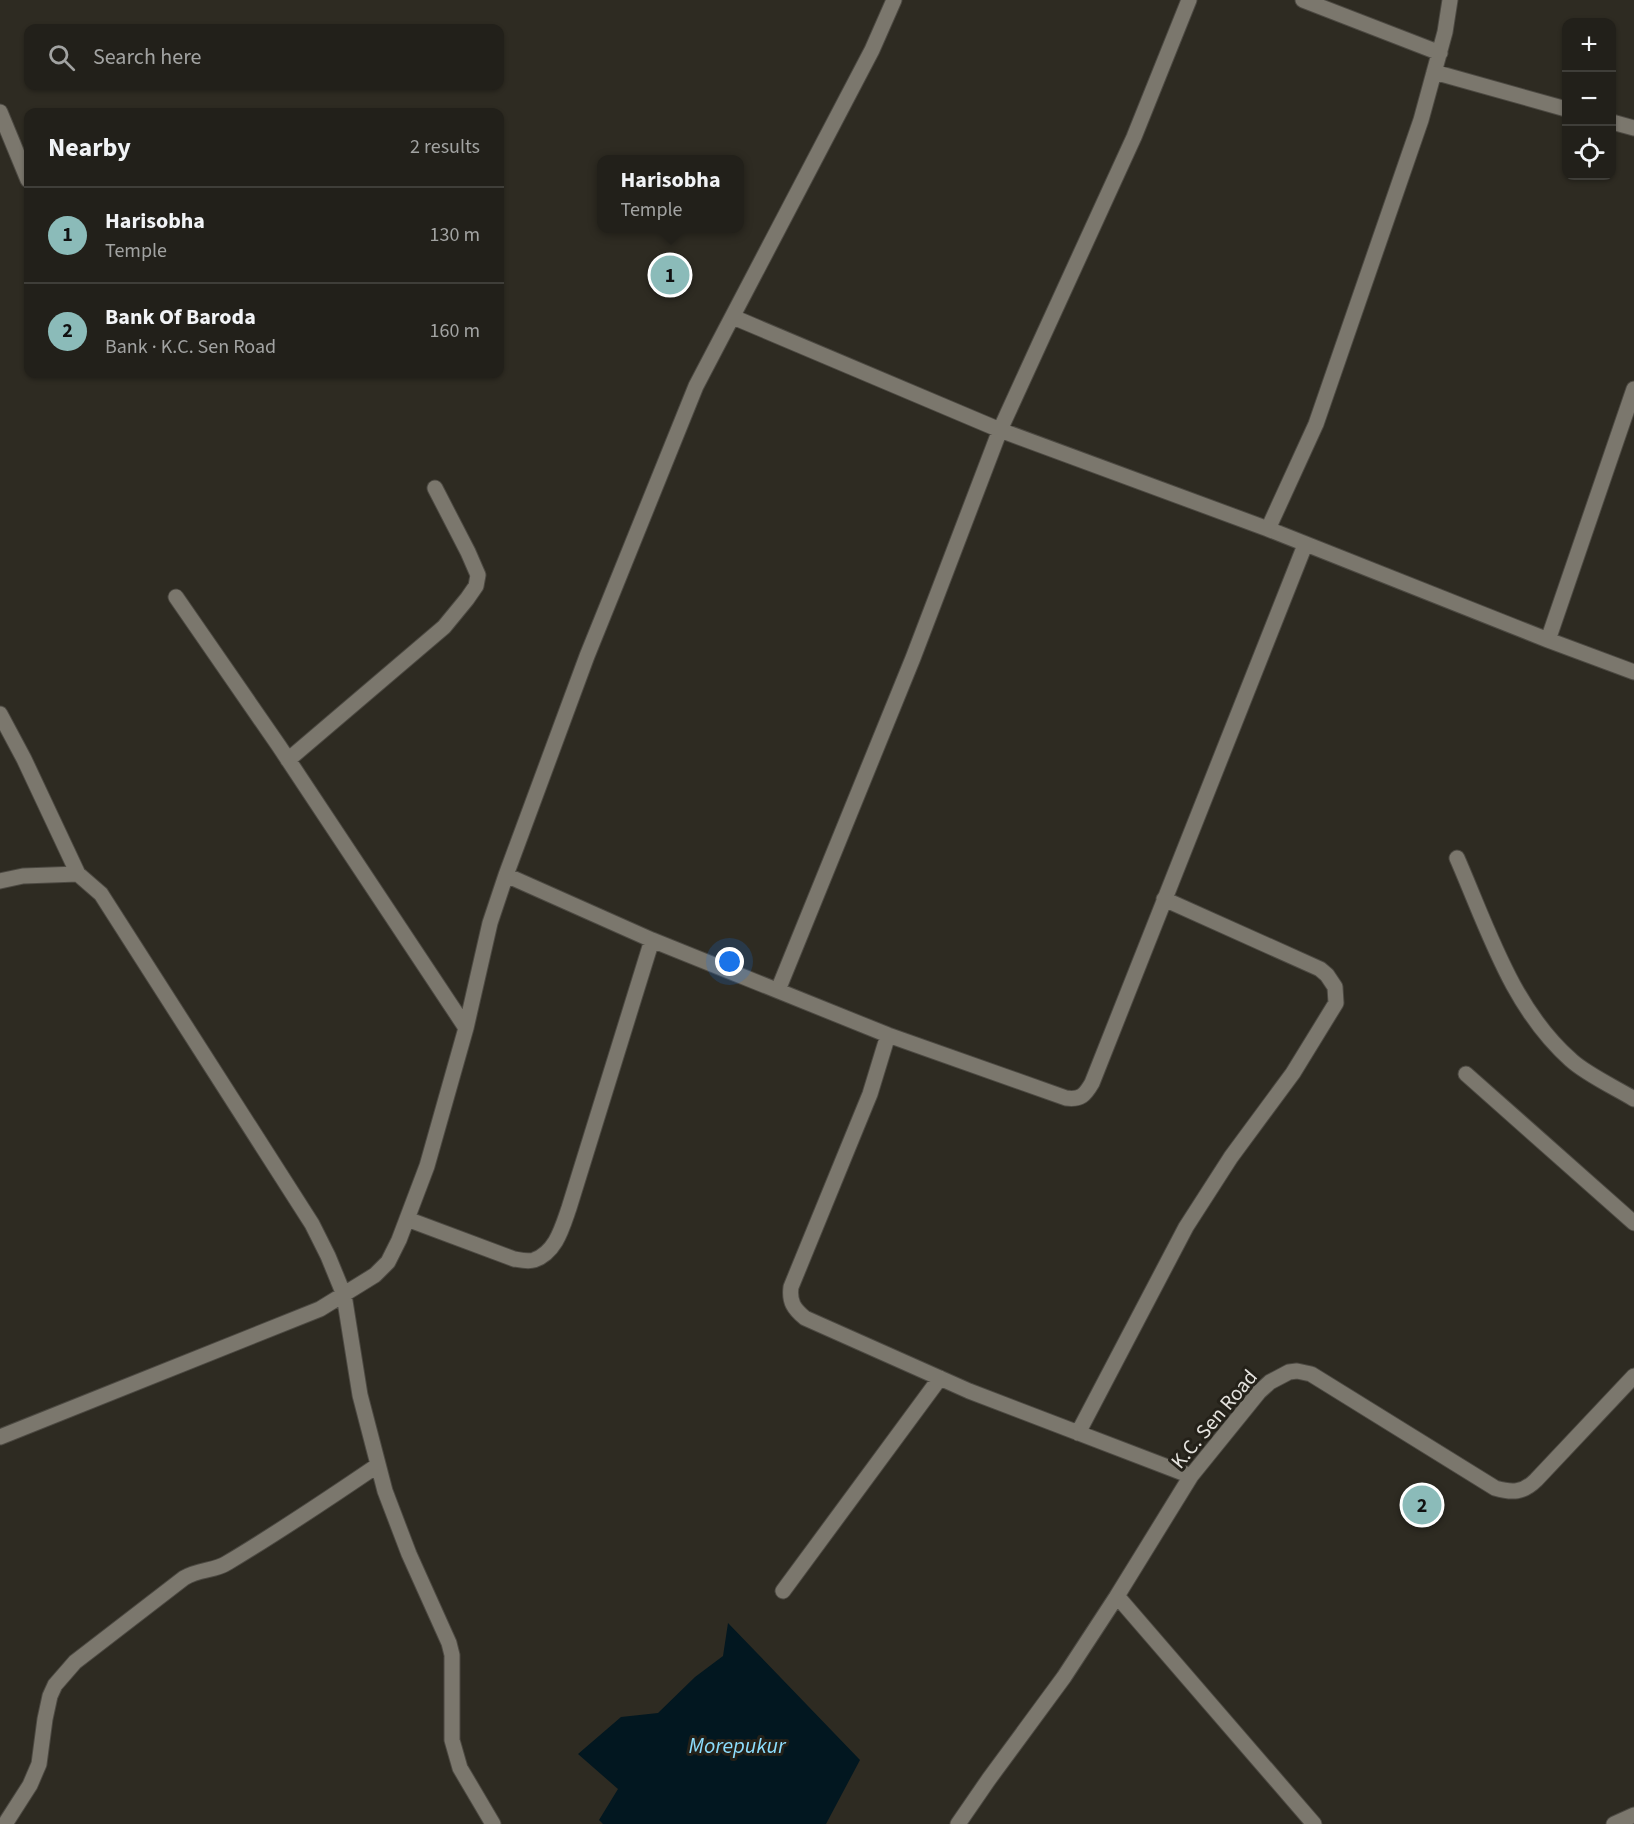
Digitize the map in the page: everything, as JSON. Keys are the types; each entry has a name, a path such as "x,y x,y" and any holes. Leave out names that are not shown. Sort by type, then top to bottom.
{"street":[{"path":"0,1437 320,1309 375,1275 387,1262 399,1240 427,1166 466,1029 490,923 587,656 696,386 872,50 894,0"},
{"path":"778,990 913,658 1000,430 1134,137 1189,0"},
{"path":"1268,530 1316,424 1421,120 1440,53 1450,0"},
{"path":"1313,2 1440,53"},
{"path":"1434,72 1562,108"},
{"path":"0,112 24,170"},
{"path":"1616,123 1634,128"},
{"path":"733,317 1000,430 1305,544 1634,672"},
{"path":"1548,640 1634,389"},
{"path":"288,760 444,627 476,586 478,575 435,488"},
{"path":"506,875 652,940 888,1035 1066,1098 1076,1099 1083,1095 1092,1083 1305,544"},
{"path":"176,597 288,760 466,1029"},
{"path":"0,714 24,759 78,874 101,894 312,1224 344,1295 360,1395 385,1491 452,1655 453,1740 460,1768 493,1824"},
{"path":"1457,858 1514,990 1543,1032 1573,1062 1634,1099"},
{"path":"0,881 23,876 78,874"},
{"path":"1078,1433 1186,1227 1231,1157 1293,1073 1336,1003 1335,987 1320,969 1164,899"},
{"path":"407,1219 514,1259 532,1261 545,1254 554,1244 569,1208 652,940"},
{"path":"888,1035 870,1094 791,1287 789,1297 794,1309 805,1318 940,1378 1191,1476"},
{"path":"1466,1074 1634,1224"},
{"name":"K.C. Sen Road","path":"958,1824 1064,1677 1191,1476 1260,1392 1279,1376 1297,1371 1311,1374 1495,1488 1521,1492 1536,1480 1634,1377"},
{"path":"783,1591 940,1378"},
{"path":"5,1824 30,1785 39,1764 50,1696 55,1685 75,1662 184,1578 194,1572 226,1565 378,1465"},
{"path":"1117,1596 1314,1824"},
{"path":"1614,1824 1634,1815"}],"water":[{"name":"Morepukur","path":"728,1623 860,1760 826,1824 603,1824 599,1820 618,1789 578,1754 621,1717 658,1713 695,1677 723,1656"}],"place":[{"name":"Harisobha","path":"670,275"},
{"name":"Bank Of Baroda","path":"1422,1505"}]}
